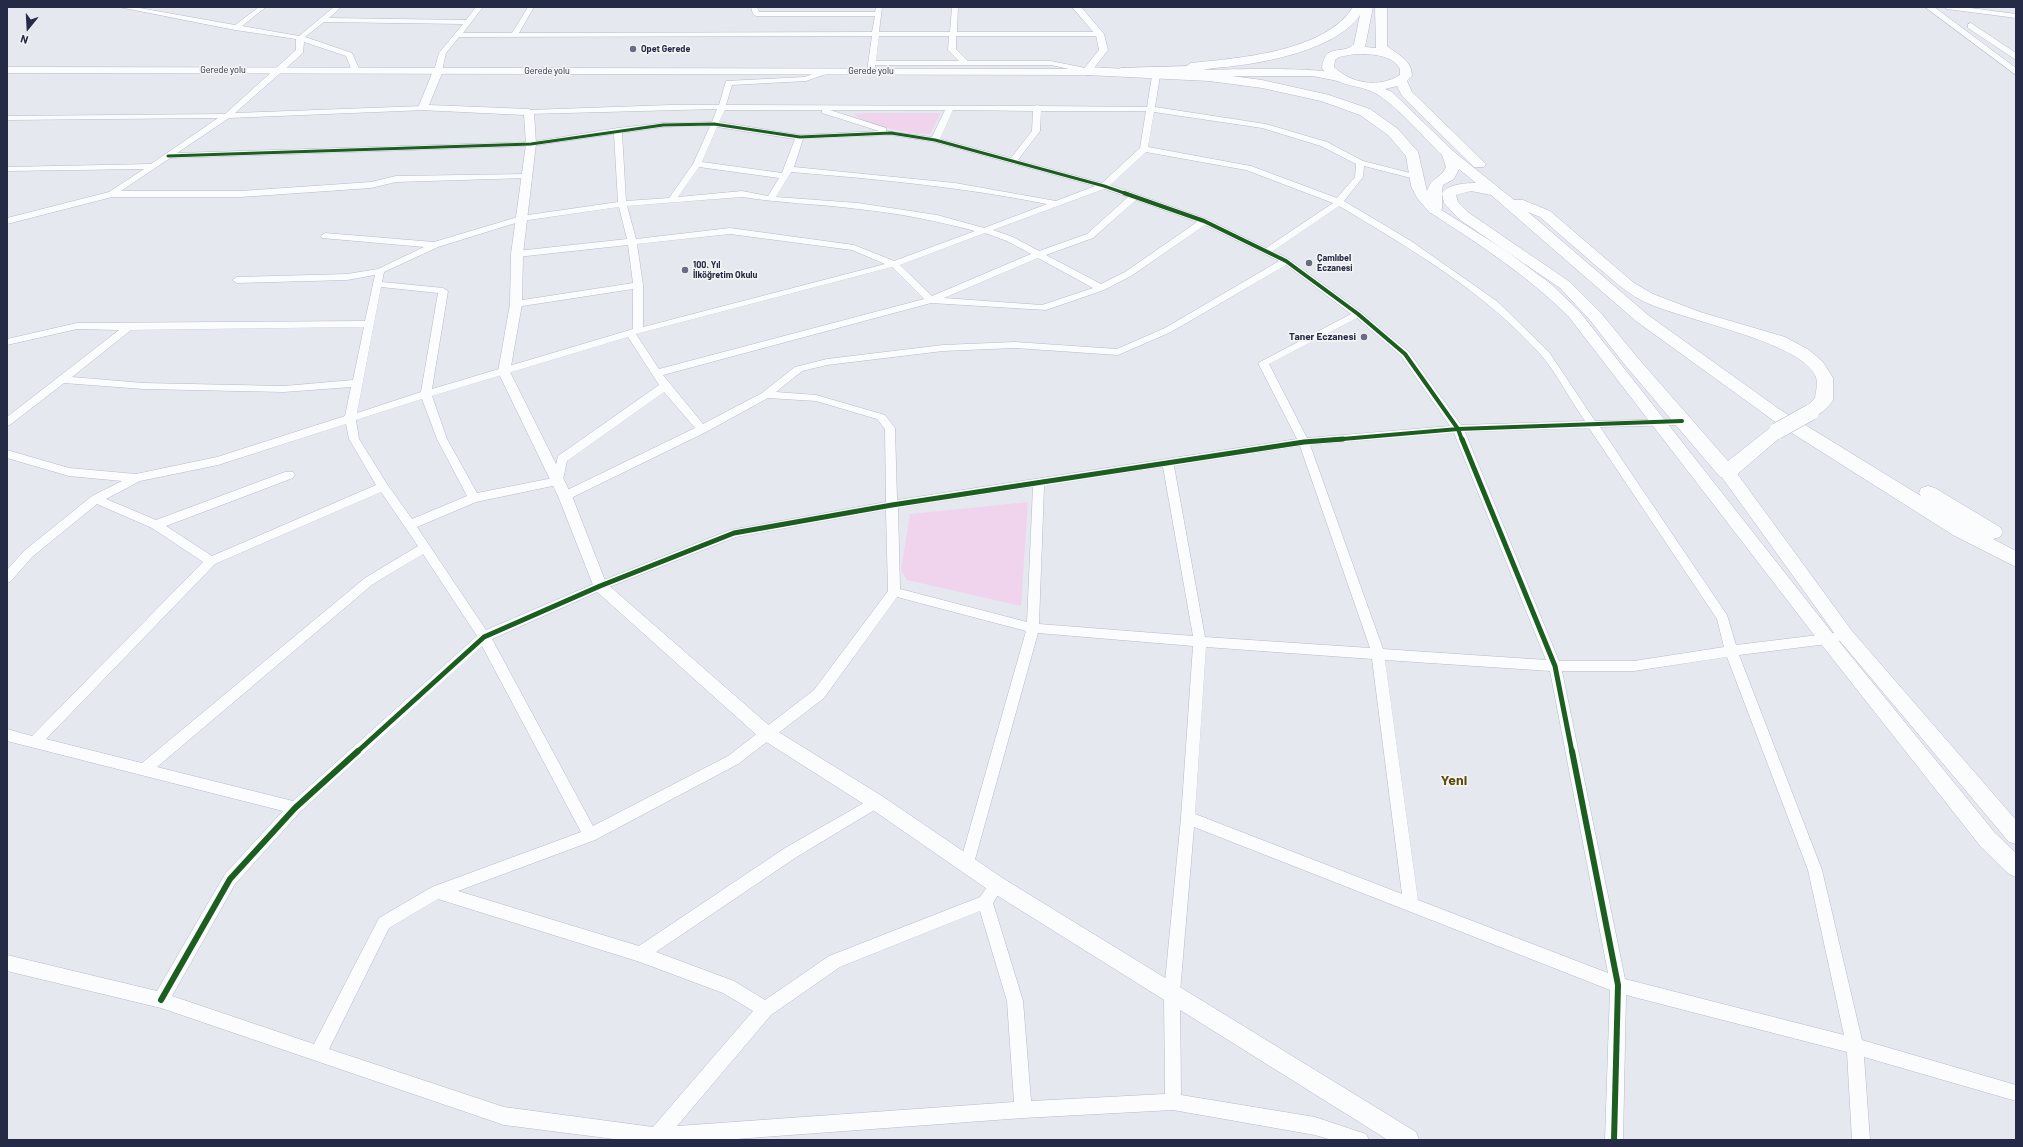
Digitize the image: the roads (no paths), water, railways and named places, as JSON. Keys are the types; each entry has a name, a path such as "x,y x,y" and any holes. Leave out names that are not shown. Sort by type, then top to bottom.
{"highway":[{"path":"1159,72 1270,57 1309,44 1338,28 1356,14 1359,7"},
{"path":"1355,50 1360,45 1367,7"},
{"path":"1381,7 1381,47 1405,65 1407,71 1406,76 1393,84 1368,85 1352,82 1338,77 1328,68 1329,59 1335,54 1355,50 1374,51 1392,56"},
{"path":"1088,71 1159,72 1262,84 1325,98 1365,112 1394,132 1413,155 1416,166 1415,177 1424,198 1435,210"},
{"path":"1401,80 1406,93 1518,203 1586,255 1659,317 1786,407 1979,524 2016,544"},
{"path":"1368,85 1388,95 1448,154 1496,192 1642,318 1773,413 1960,530 2016,560"},
{"path":"1435,210 1434,192 1437,183 1449,176 1453,167 1448,154"},
{"path":"1496,192 1473,186 1459,187 1449,193 1451,203 1464,216 1566,285 1595,316 1682,421 1727,472 1776,431 1811,412 1824,400 1825,378 1817,366 1803,354 1779,341 1694,315 1647,297 1629,286 1545,214 1518,203"}],"main road":[{"path":"1159,72 1314,64 1329,59"},
{"name":"Gerede yolu","path":"7,70 826,71 871,67 968,66 1088,71"},
{"path":"1159,72 1313,73 1338,77"},
{"path":"1435,210 1500,253 1546,287 1574,314 1827,639 1988,840 2016,867"},
{"path":"1727,472 1846,636 2016,835"}],"street":[{"path":"122,7 235,28 300,38 349,55 356,70"},
{"path":"235,28 263,7"},
{"path":"300,38 338,7"},
{"path":"423,108 438,71 442,53 480,7"},
{"path":"514,35 531,7"},
{"path":"754,7 756,14 879,11 871,67"},
{"path":"956,7 952,50 968,66"},
{"path":"1076,7 1100,34 1104,50 1088,71"},
{"path":"1929,7 2016,72"},
{"path":"1945,7 2016,16"},
{"path":"1945,7 2016,57"},
{"path":"322,20 467,22"},
{"path":"457,35 1100,34"},
{"path":"112,194 227,116 300,51 300,38"},
{"path":"670,201 697,164 722,107 729,83 806,79 826,71"},
{"path":"7,578 28,554 96,498 136,478 218,461 426,394 634,332 894,264 1053,203 1104,186 1144,149 1159,72"},
{"path":"7,118 227,116 423,108 486,109 529,112 670,107 1037,107 1152,109 1263,126 1324,144 1360,163 1415,177"},
{"path":"1013,161 1036,130 1037,107"},
{"path":"816,108 891,133 934,140 1104,186 1204,221 1286,261 1358,314 1405,354 1458,429 1555,666 1618,985 1614,1140"},
{"path":"934,140 950,108"},
{"path":"529,112 531,144 517,254 516,304 504,372 566,496 600,586 766,733 876,802 997,885 1172,992 1408,1140"},
{"path":"168,156 531,144 618,130 663,125 714,124 800,137 891,133"},
{"path":"618,130 622,204 632,241 638,285 634,332 656,373 665,386 702,429"},
{"path":"770,199 787,172 800,137"},
{"path":"1144,149 1248,168 1339,202 1408,243 1494,304 1544,354 1723,618 1731,651 1815,870 1855,1046 1861,1140"},
{"path":"1265,252 1339,202 1359,177 1360,163"},
{"path":"697,164 787,172 885,177 1026,197 1053,203"},
{"path":"7,168 152,166"},
{"path":"7,221 112,194 241,194 371,185 396,179 527,176"},
{"path":"237,280 347,277 380,271 436,245 521,219 622,204 742,194 770,199 858,206 937,218 983,230 1010,239 1101,288"},
{"path":"656,373 931,300 1039,254 1090,236 1134,197"},
{"path":"517,254 730,231 854,248 894,264 931,300 1044,308 1101,288 1128,274 1204,221"},
{"path":"325,236 436,245"},
{"path":"566,496 702,429 766,394 798,369 827,362 943,348 1015,345 1118,352 1168,330 1286,261"},
{"path":"380,271 350,419 354,439 383,487 425,547 484,638 590,835"},
{"path":"377,284 443,291 426,394 442,439 474,498"},
{"path":"516,304 638,285"},
{"path":"1358,314 1263,363 1304,442 1378,654 1411,903"},
{"path":"7,342 77,326 129,327 369,324"},
{"path":"7,422 129,327"},
{"path":"61,379 143,386 284,389 357,382"},
{"path":"558,481 562,459 665,386"},
{"path":"318,1053 384,923 437,892 590,835 733,760 766,733 819,694 894,592 890,428 881,417 855,408 816,398 766,394"},
{"path":"161,1000 230,879 295,808 484,638 600,586 734,533 892,505 1304,442 1458,429 1682,421"},
{"path":"7,454 69,472 136,478"},
{"path":"1168,463 1200,642 1188,818 1172,992 1173,1102"},
{"path":"156,525 289,475"},
{"path":"410,525 474,498 558,481"},
{"path":"966,863 1034,628 1039,483"},
{"path":"35,742 211,561 383,487"},
{"path":"96,498 156,525 211,561"},
{"path":"144,770 369,581 425,547"},
{"path":"894,592 1034,628 1200,642 1555,666 1634,666 1731,651 1846,636"},
{"path":"7,735 295,808"},
{"path":"640,954 790,853 876,802"},
{"path":"1188,818 1411,903 1618,985 1855,1046 2016,1093"},
{"path":"657,1136 765,1008 835,960 985,902 997,885"},
{"path":"437,892 640,954 728,987 765,1008"},
{"path":"985,902 1015,1001 1024,1110"},
{"path":"7,963 161,1000 504,1116 657,1136 1024,1110 1173,1102 1314,1126 1360,1140"}],"place":[{"name":"Opet Gerede","path":"633,49"},
{"name":"Çamlıbel Eczanesi","path":"1309,263"},
{"name":"100. Yıl İlköğretim Okulu","path":"685,270"},
{"name":"Taner Eczanesi","path":"1364,337"}],"district":[{"name":"Yeni","path":"1454,780"}]}
